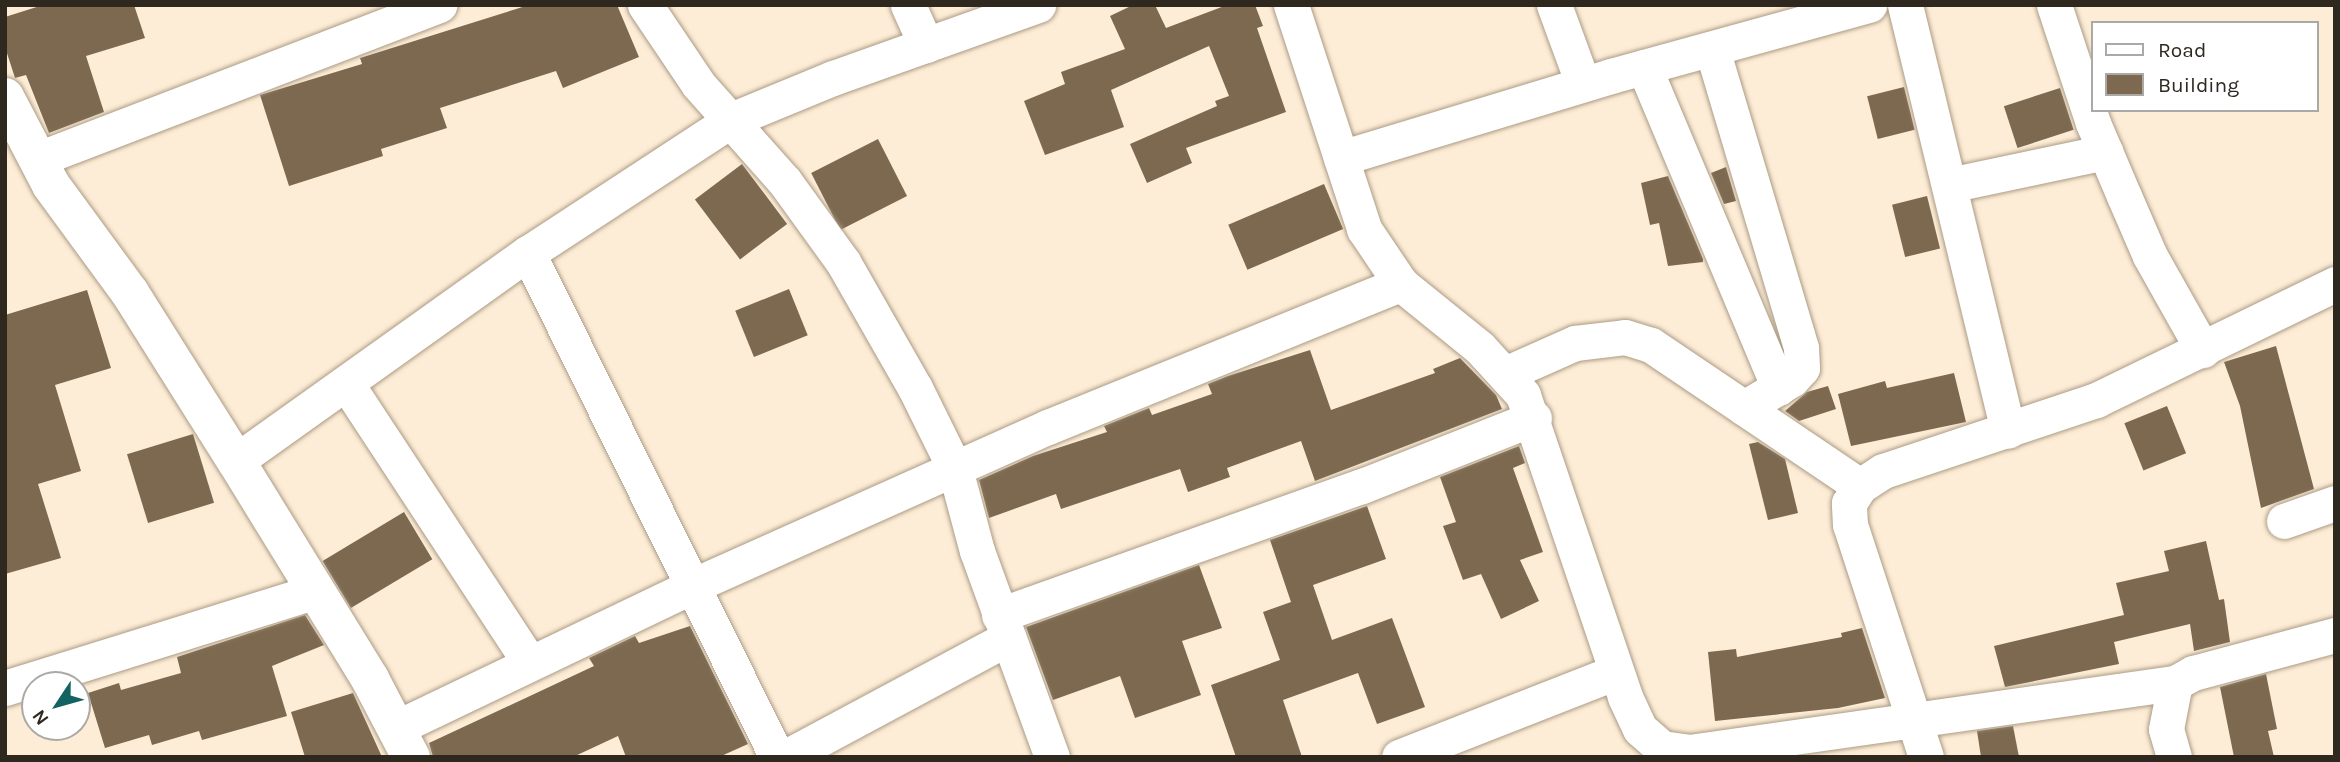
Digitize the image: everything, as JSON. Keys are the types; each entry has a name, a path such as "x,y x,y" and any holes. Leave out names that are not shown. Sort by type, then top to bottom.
{"street":[{"path":"37,159 440,5"},
{"path":"645,5 698,84 785,182 843,262 915,388 955,469 1004,627 1052,757"},
{"path":"908,5 926,45"},
{"path":"236,461 528,253 731,120 1038,5"},
{"path":"1291,5 1364,229 1401,284 1480,348 1505,374 1534,418 1616,672 1640,729 1663,752 1689,752 1917,723 2175,683 2193,673 2335,635"},
{"path":"1554,5 1583,84"},
{"path":"1341,158 1583,84 1869,5"},
{"path":"1905,5 2008,431"},
{"path":"2054,5 2106,152 2150,256 2203,350"},
{"path":"1712,49 1801,348 1802,368 1779,388 1744,408"},
{"path":"1644,67 1779,388"},
{"path":"5,97 37,159 236,461 316,591 403,742 530,663 692,586 955,469 1401,284"},
{"path":"1949,185 2106,152"},
{"path":"528,253 777,757"},
{"path":"1926,757 1850,525 1849,503 1860,486 1883,471 2096,400 2335,284"},
{"path":"1505,374 1575,343 1625,337 1651,345 1860,486"},
{"path":"346,383 530,663"},
{"path":"786,757 1004,627 1534,418"},
{"path":"2284,521 2335,503"},
{"path":"5,688 316,591"},
{"path":"1399,757 1616,672"},
{"path":"2174,757 2166,729 2175,683"}],"building":[{"path":"43,5 134,5 145,38 86,56 104,112 49,133 26,75 15,78 5,47 5,17"},
{"path":"529,5 617,5 639,57 563,88 556,71 440,108 447,128 381,149 383,156 289,186 260,95 362,64 360,58"},
{"path":"1133,5 1155,5 1166,28 1227,5 1255,5 1263,26 1257,28 1286,112 1186,148 1192,163 1147,183 1130,144 1217,106 1215,101 1229,96 1209,46 1111,90 1124,127 1045,155 1024,101 1065,84 1061,72 1125,49 1110,16"},
{"path":"1904,87 1915,130 1878,139 1867,96"},
{"path":"2060,88 2074,130 2017,148 2004,106"},
{"path":"878,139 907,196 840,230 811,173"},
{"path":"742,164 787,224 740,259 695,200"},
{"path":"1726,167 1736,201 1724,204 1711,173"},
{"path":"1668,176 1703,262 1668,266 1659,223 1650,225 1641,183"},
{"path":"1324,184 1343,229 1247,270 1228,225"},
{"path":"1927,196 1940,248 1905,257 1892,205"},
{"path":"789,289 808,335 754,357 735,311"},
{"path":"87,290 111,368 55,385 81,471 38,484 61,558 5,574 5,315"},
{"path":"2276,346 2314,489 2261,508 2240,406 2224,362"},
{"path":"1310,350 1331,410 1435,373 1433,369 1460,358 1496,395 1502,409 1315,481 1301,441 1227,468 1230,477 1188,492 1180,469 1061,509 1056,494 989,518 979,480 1033,456 1107,432 1104,426 1149,408 1152,415 1212,394 1208,384 1228,376"},
{"path":"1954,373 1966,422 1851,446 1838,394 1885,381 1887,388"},
{"path":"1828,386 1836,409 1799,421 1785,411 1807,392"},
{"path":"2167,406 2186,453 2143,471 2124,423"},
{"path":"193,434 214,503 148,523 127,454"},
{"path":"1758,442 1785,459 1798,513 1768,520 1749,444"},
{"path":"1519,446 1525,463 1513,468 1543,552 1520,560 1539,601 1501,619 1481,574 1463,580 1443,526 1456,522 1440,477"},
{"path":"1367,506 1386,559 1313,585 1332,640 1392,618 1425,707 1377,724 1358,673 1283,700 1302,757 1236,757 1211,685 1280,660 1263,612 1291,602 1270,540"},
{"path":"404,512 432,559 351,608 323,561"},
{"path":"2206,541 2219,600 2224,599 2230,642 2194,651 2190,624 2114,642 2119,664 2005,687 1994,646 2124,615 2116,583 2169,571 2164,551"},
{"path":"1199,565 1222,628 1182,641 1201,695 1135,718 1120,676 1053,700 1026,627"},
{"path":"305,615 324,645 272,666 287,716 202,740 199,731 152,745 149,735 105,748 91,703 91,692 119,683 121,690 181,673 177,657"},
{"path":"690,626 748,744 719,757 626,757 618,736 573,757 433,757 429,743 594,666 589,658 635,636 639,643"},
{"path":"1862,628 1885,698 1838,708 1715,721 1708,652 1736,649 1737,657 1842,637 1841,633"},
{"path":"2266,674 2277,729 2268,731 2274,757 2234,757 2220,687"},
{"path":"353,693 382,757 305,757 291,712"},
{"path":"2013,726 2019,757 1981,757 1977,731"}]}
